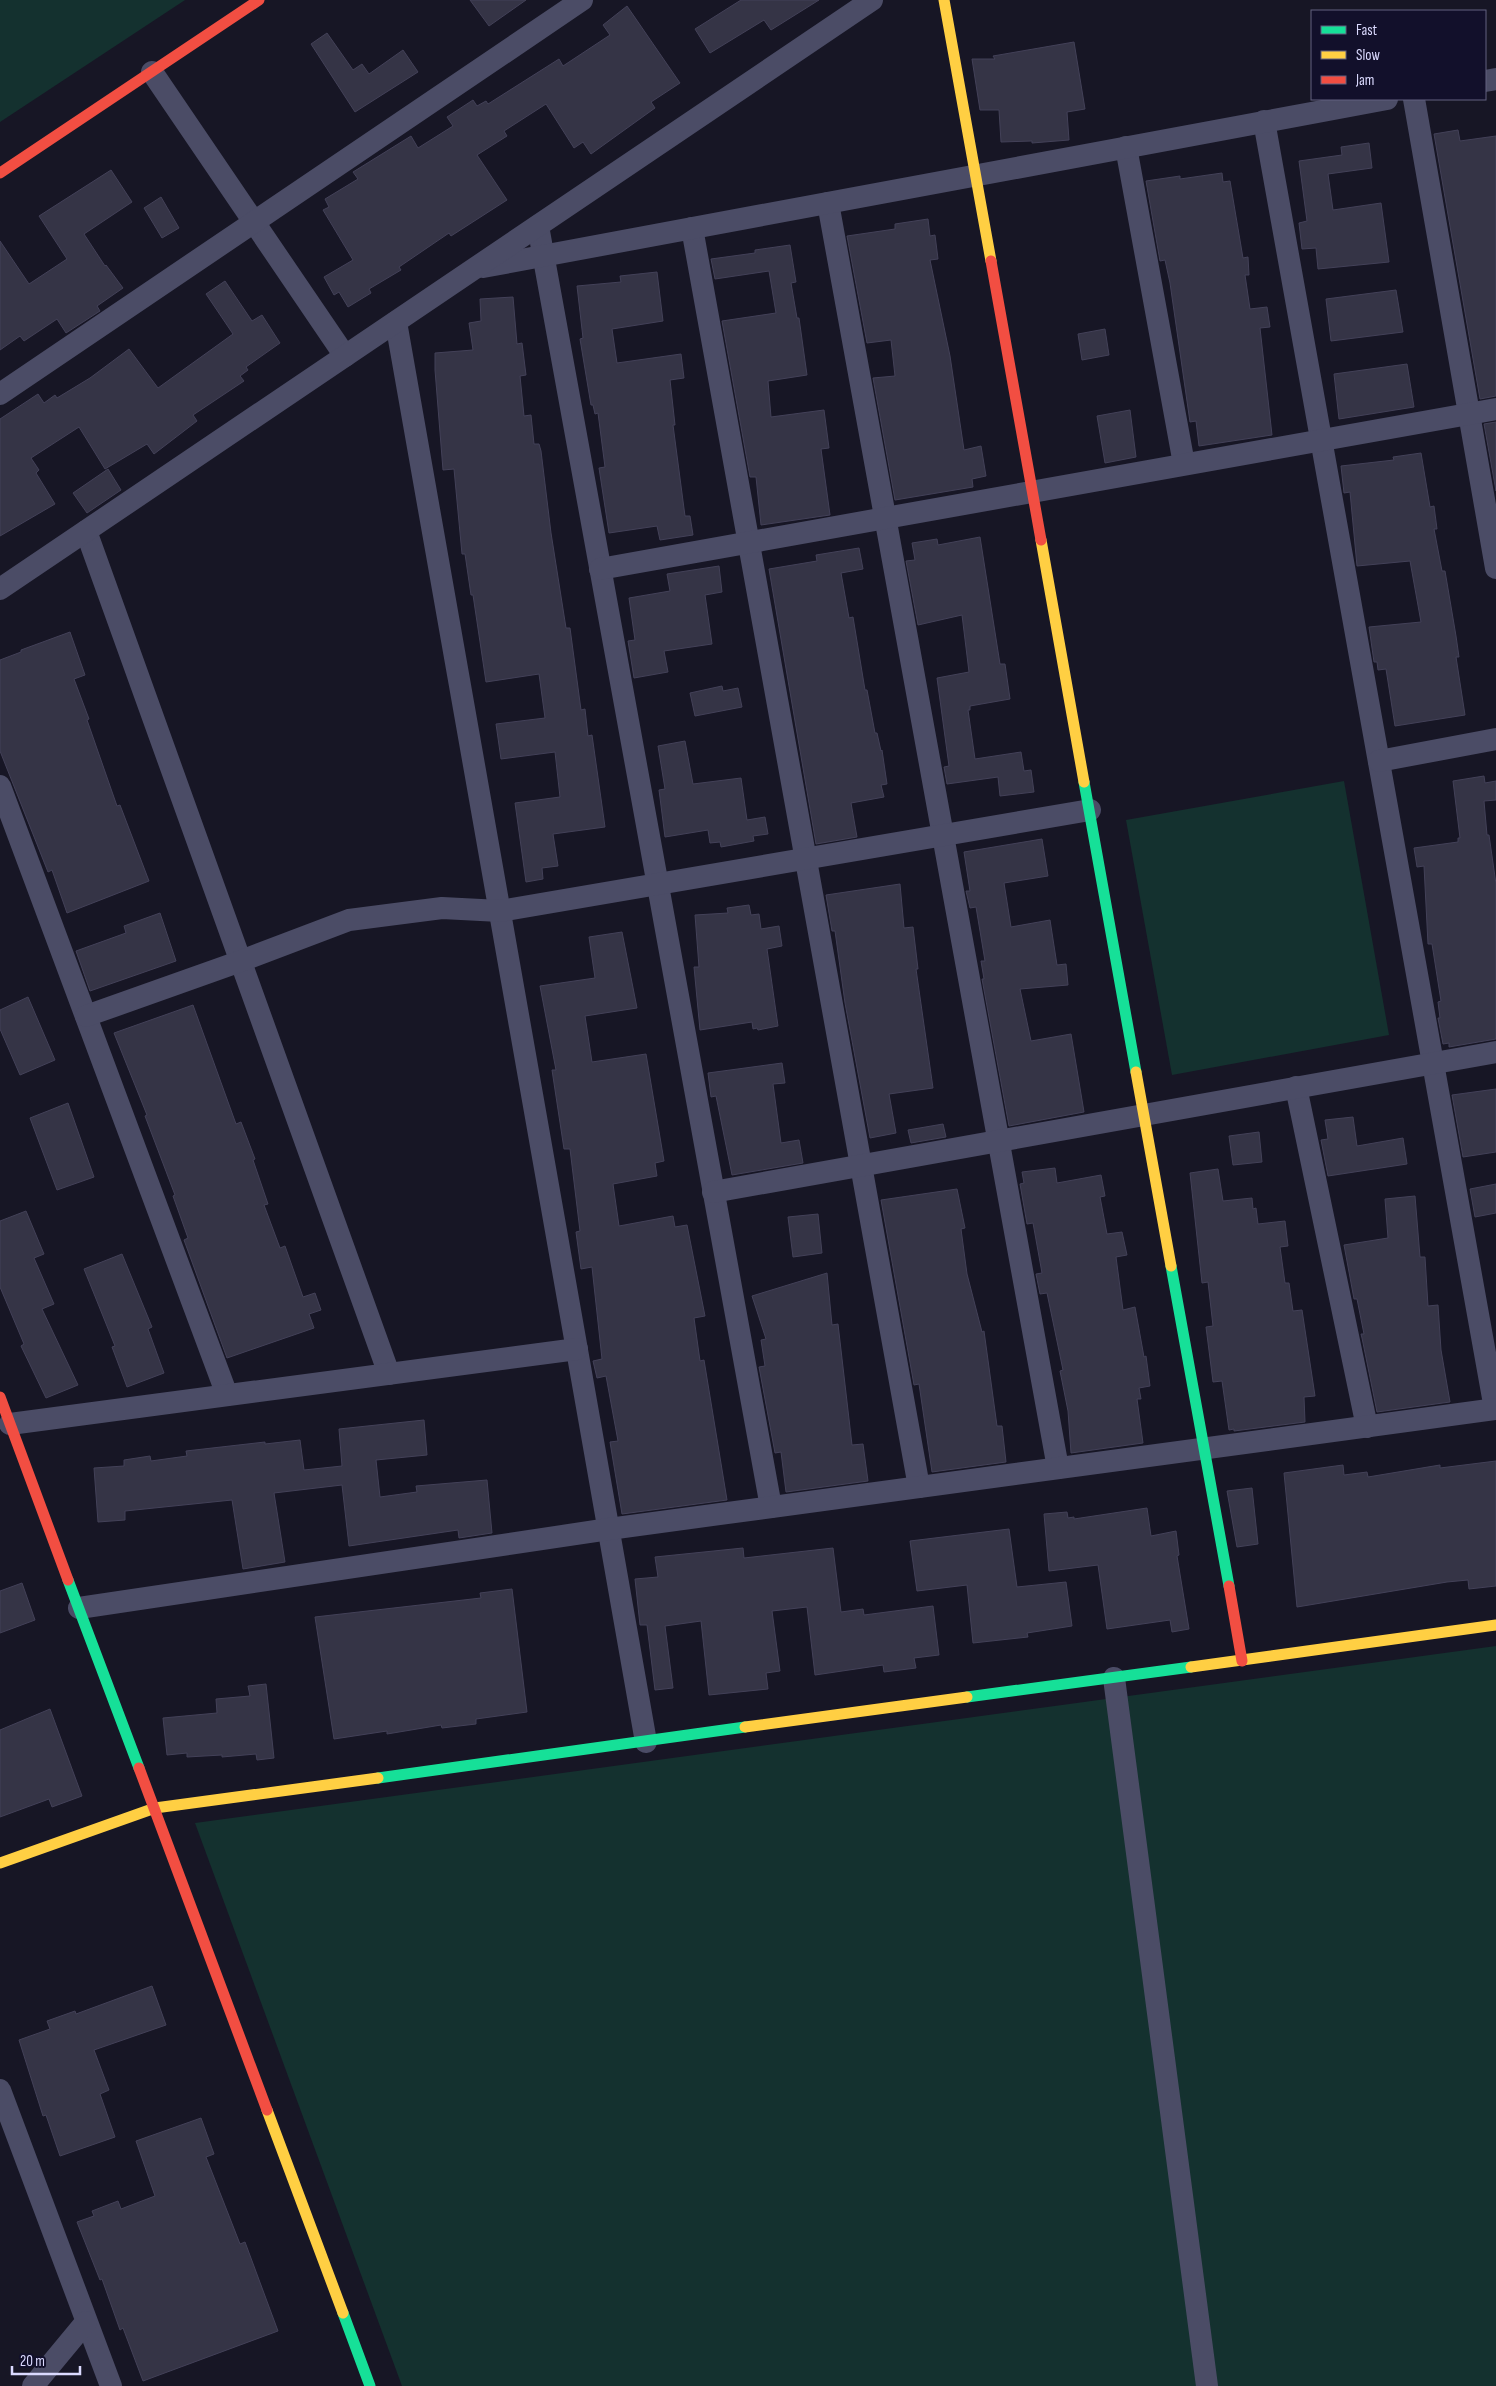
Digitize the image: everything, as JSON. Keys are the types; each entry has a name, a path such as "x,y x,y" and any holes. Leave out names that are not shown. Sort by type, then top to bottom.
{"street":[{"path":"0,173 259,0"},
{"path":"0,394 582,0"},
{"path":"0,588 872,0"},
{"path":"944,0 1242,1661"},
{"path":"152,72 345,356"},
{"path":"475,268 1383,100"},
{"path":"1414,100 1496,568"},
{"path":"79,1608 609,1529 1496,1409 1264,122"},
{"path":"1126,148 1184,464"},
{"path":"828,203 1058,1468"},
{"path":"538,226 770,1507"},
{"path":"692,228 919,1487"},
{"path":"396,322 646,1742"},
{"path":"600,569 1496,409"},
{"path":"86,531 389,1374"},
{"path":"1379,761 1496,739"},
{"path":"0,786 227,1395"},
{"path":"86,1016 349,920 442,908 500,911 1090,810"},
{"path":"713,1192 1144,1113 1496,1052"},
{"path":"1296,1087 1367,1426"},
{"path":"10,1424 577,1350"},
{"path":"0,1397 370,2386"},
{"path":"0,1863 155,1808 1496,1625"},
{"path":"1114,1678 1207,2386"},
{"path":"0,2090 5,2122 111,2386"},
{"path":"33,2386 86,2322"}],"green space":[{"path":"0,0 185,0 0,122"},
{"path":"1344,781 1389,1035 1172,1075 1126,820"},
{"path":"1496,1646 1496,2386 402,2386 195,1823"}],"building":[{"path":"470,0 526,0 489,26"},
{"path":"741,0 819,0 771,30 764,20 710,53 695,29"},
{"path":"627,6 680,83 651,102 655,108 591,154 583,142 574,148 546,104 504,131 507,136 477,155 507,200 451,236 449,233 399,267 401,270 369,289 371,293 348,307 339,292 334,295 324,277 353,260 323,210 329,207 325,199 358,179 353,172 411,136 418,148 453,126 447,117 473,100 477,106 486,101 488,104 559,59 563,66 610,35 603,25"},
{"path":"327,33 353,70 362,64 369,74 403,50 418,72 355,112 311,44"},
{"path":"1074,42 1085,109 1067,112 1069,140 1032,143 1032,141 1001,142 999,110 980,110 972,59 995,59 993,56"},
{"path":"1458,130 1460,141 1496,136 1496,396 1480,399 1434,134"},
{"path":"1369,143 1372,168 1328,174 1333,210 1381,203 1389,262 1318,269 1316,248 1302,249 1299,223 1307,221 1299,161 1342,155 1341,147"},
{"path":"111,170 132,202 84,234 105,266 123,288 97,306 100,311 66,333 57,319 24,341 20,336 0,350 0,241 29,284 67,259 39,216"},
{"path":"1222,173 1223,182 1230,181 1243,258 1248,257 1249,275 1245,275 1250,309 1267,307 1270,327 1260,328 1272,435 1199,446 1196,421 1190,422 1170,283 1165,260 1160,261 1146,181 1180,176 1180,179"},
{"path":"161,197 179,228 162,238 144,208"},
{"path":"928,219 930,236 935,235 938,259 930,260 950,356 964,450 981,446 986,476 972,479 973,487 895,500 873,378 895,376 891,340 867,343 847,236 895,229 895,224"},
{"path":"790,245 796,282 791,283 797,318 799,318 807,375 768,381 771,417 824,410 829,448 821,449 830,515 761,525 756,477 750,477 722,321 776,313 769,271 715,279 711,259 755,253 755,250"},
{"path":"657,272 663,321 612,329 617,363 681,354 684,378 670,380 675,425 673,425 685,516 690,516 693,535 660,540 657,526 609,533 599,468 605,467 598,413 595,414 593,405 591,405 580,339 583,338 577,286 621,282 620,276"},
{"path":"225,281 252,321 262,315 280,343 246,367 248,370 240,376 244,381 193,415 197,421 154,454 147,444 105,469 79,427 31,458 39,470 36,473 55,504 0,536 0,419 38,394 44,403 55,395 57,398 90,378 129,349 158,388 233,334 206,294"},
{"path":"1396,290 1403,332 1331,341 1326,299"},
{"path":"513,297 517,344 522,343 526,375 520,376 524,416 531,415 534,444 539,444 541,451 551,533 566,628 570,628 581,710 585,709 588,736 592,735 605,827 553,834 558,866 542,868 543,879 526,882 515,803 560,797 555,752 501,759 496,724 545,718 539,674 486,682 473,595 471,595 465,554 462,554 454,469 443,470 435,370 435,353 473,350 469,323 481,321 480,299"},
{"path":"1105,329 1109,355 1082,360 1078,334"},
{"path":"1407,364 1414,407 1339,419 1334,374"},
{"path":"1130,410 1136,457 1105,463 1097,416"},
{"path":"1496,422 1496,491 1484,424"},
{"path":"1421,453 1430,507 1434,506 1437,529 1434,529 1442,571 1445,571 1456,636 1459,657 1456,657 1465,715 1395,726 1386,669 1378,670 1377,662 1374,662 1369,627 1421,622 1410,561 1357,566 1350,492 1344,493 1341,466 1394,460 1393,457"},
{"path":"108,469 121,490 87,513 73,493"},
{"path":"980,537 1000,664 1005,664 1010,699 970,706 970,710 968,710 975,759 1021,752 1024,771 1031,770 1034,792 1000,796 998,777 947,784 944,767 949,766 937,678 969,672 962,615 918,625 906,561 915,560 912,543 937,539 938,545"},
{"path":"859,548 863,569 841,573 849,618 853,617 865,690 867,690 875,733 877,733 882,750 887,784 881,785 884,797 851,803 857,837 816,844 769,569 817,561 816,555"},
{"path":"719,566 722,592 705,595 712,644 664,651 668,672 634,678 628,641 635,640 629,598 670,591 667,574"},
{"path":"70,632 85,675 74,679 89,719 87,720 117,806 120,805 149,881 67,913 52,870 48,872 0,751 0,660"},
{"path":"722,686 723,691 738,688 742,707 695,716 690,693"},
{"path":"685,741 693,784 741,778 747,820 765,817 768,834 753,836 754,841 721,847 720,842 710,843 708,830 665,837 659,790 665,789 658,746"},
{"path":"1484,776 1485,783 1496,781 1496,800 1484,801 1487,835 1489,835 1496,884 1496,1039 1449,1047 1449,1043 1443,1044 1438,1018 1440,1018 1438,1002 1441,1001 1432,944 1428,944 1424,866 1417,867 1414,848 1458,842 1458,838 1460,838 1453,781"},
{"path":"1042,839 1048,876 1004,883 1011,927 1050,920 1057,965 1066,964 1068,985 1020,989 1031,1041 1071,1034 1084,1112 1009,1126 982,979 984,979 981,961 985,961 976,907 970,908 966,891 970,891 964,852"},
{"path":"900,884 904,928 913,927 918,969 916,969 933,1088 889,1094 896,1133 870,1138 845,1003 835,931 832,931 826,895"},
{"path":"749,905 751,915 759,914 761,929 779,926 782,946 767,949 778,1026 758,1030 757,1028 753,1029 752,1022 700,1030 694,967 699,967 695,915 728,913 727,908"},
{"path":"160,913 176,961 90,991 76,951 126,933 124,926"},
{"path":"622,932 637,1008 585,1016 592,1062 646,1054 664,1161 655,1163 657,1176 613,1184 619,1226 673,1216 675,1227 687,1225 705,1316 694,1318 700,1361 704,1360 727,1500 622,1514 610,1442 618,1441 606,1376 597,1378 593,1361 602,1359 592,1267 581,1269 576,1232 580,1231 570,1149 564,1149 552,1070 556,1070 540,986 595,978 589,937"},
{"path":"28,997 55,1060 20,1075 0,1029 0,1010"},
{"path":"193,1005 236,1124 241,1122 255,1159 253,1160 268,1204 264,1205 280,1248 285,1246 303,1297 315,1293 321,1310 309,1314 314,1328 227,1358 184,1240 188,1238 173,1196 175,1195 145,1116 147,1115 114,1033"},
{"path":"782,1063 785,1083 773,1084 781,1143 799,1140 803,1163 732,1175 716,1096 711,1097 708,1073"},
{"path":"1496,1089 1496,1152 1463,1157 1452,1095"},
{"path":"68,1103 94,1177 57,1190 30,1118"},
{"path":"1353,1117 1357,1146 1403,1138 1407,1164 1328,1176 1321,1140 1328,1139 1325,1120"},
{"path":"943,1124 946,1137 911,1143 908,1130"},
{"path":"1259,1132 1262,1162 1233,1165 1229,1136"},
{"path":"1055,1168 1057,1183 1101,1175 1105,1196 1100,1197 1107,1234 1122,1232 1127,1255 1116,1257 1123,1310 1135,1307 1144,1357 1146,1356 1150,1386 1139,1388 1141,1399 1137,1399 1143,1443 1071,1453 1068,1411 1060,1371 1063,1370 1047,1293 1040,1294 1036,1274 1042,1273 1033,1223 1027,1224 1020,1184 1024,1183 1022,1172"},
{"path":"1218,1169 1223,1201 1252,1198 1253,1209 1256,1208 1258,1224 1285,1221 1288,1246 1280,1247 1285,1283 1289,1283 1293,1311 1302,1310 1315,1396 1304,1397 1305,1422 1234,1431 1234,1429 1229,1430 1222,1381 1213,1382 1206,1327 1213,1326 1208,1282 1202,1283 1190,1173"},
{"path":"1496,1184 1496,1213 1475,1217 1470,1189"},
{"path":"957,1189 965,1228 961,1229 967,1274 982,1332 984,1331 997,1426 1002,1426 1006,1462 932,1472 919,1384 914,1385 881,1200"},
{"path":"1415,1196 1420,1257 1425,1257 1428,1306 1438,1305 1441,1350 1450,1402 1377,1412 1361,1334 1364,1334 1357,1299 1354,1299 1344,1245 1388,1238 1385,1199"},
{"path":"26,1211 44,1254 34,1258 54,1304 42,1309 78,1385 46,1398 21,1346 24,1344 0,1287 0,1221"},
{"path":"818,1214 822,1253 793,1257 788,1217"},
{"path":"122,1254 152,1327 148,1329 164,1373 127,1387 112,1347 115,1346 84,1269"},
{"path":"827,1273 832,1325 838,1324 852,1445 863,1444 868,1481 786,1492 781,1452 775,1453 759,1367 765,1366 761,1340 766,1339 752,1296"},
{"path":"424,1420 427,1455 376,1460 380,1497 417,1492 416,1486 487,1480 492,1533 459,1538 458,1530 349,1546 342,1485 274,1493 285,1562 243,1569 232,1500 125,1511 125,1520 98,1522 94,1468 124,1466 124,1460 150,1456 151,1461 187,1456 186,1451 300,1440 304,1470 342,1466 339,1429"},
{"path":"1496,1461 1496,1586 1469,1589 1468,1580 1447,1582 1297,1607 1284,1473 1343,1465 1344,1475 1367,1472 1368,1477 1440,1465 1440,1468"},
{"path":"1252,1488 1258,1544 1237,1547 1227,1491"},
{"path":"1147,1508 1151,1536 1176,1531 1179,1555 1177,1556 1189,1629 1172,1632 1170,1620 1107,1629 1098,1565 1049,1571 1044,1514 1067,1512 1068,1518 1074,1517 1074,1519"},
{"path":"1009,1529 1017,1587 1066,1582 1072,1626 1027,1633 1028,1637 973,1643 967,1585 917,1591 910,1541"},
{"path":"743,1548 744,1558 833,1548 841,1612 863,1609 864,1615 933,1606 939,1655 914,1658 916,1668 884,1672 883,1665 815,1675 807,1607 772,1611 780,1671 766,1673 768,1689 709,1695 701,1621 665,1626 673,1688 655,1690 647,1625 640,1625 635,1579 658,1577 655,1557"},
{"path":"22,1583 35,1620 0,1633 0,1591"},
{"path":"512,1589 527,1712 476,1719 476,1724 442,1728 441,1725 387,1734 387,1731 334,1739 315,1617 481,1598 480,1593"},
{"path":"266,1684 274,1758 257,1760 256,1754 222,1757 222,1755 187,1757 187,1753 167,1755 163,1718 217,1713 216,1699 250,1696 248,1686"},
{"path":"50,1709 82,1796 52,1807 49,1799 0,1817 0,1730"},
{"path":"152,1986 166,2025 94,2050 109,2090 100,2094 115,2137 60,2156 46,2115 43,2116 19,2040 50,2029 47,2021 75,2011 76,2014"},
{"path":"201,2118 214,2154 206,2157 240,2244 245,2242 278,2331 143,2381 123,2328 120,2330 102,2279 100,2280 77,2222 94,2216 92,2211 118,2201 121,2209 155,2196 136,2141"}],"traffic: fast":[{"path":"1084,782 1136,1072"},
{"path":"1171,1266 1229,1586"},
{"path":"68,1580 139,1768"},
{"path":"967,1697 1191,1667"},
{"path":"378,1778 745,1727"},
{"path":"343,2313 370,2386"}],"traffic: slow":[{"path":"944,0 991,261"},
{"path":"1041,540 1084,782"},
{"path":"1136,1072 1171,1266"},
{"path":"1191,1667 1496,1625"},
{"path":"745,1727 967,1697"},
{"path":"0,1863 155,1808 378,1778"},
{"path":"267,2110 343,2313"}],"traffic: jam":[{"path":"0,173 259,0"},
{"path":"991,261 1041,540"},
{"path":"0,1397 68,1580"},
{"path":"1229,1586 1242,1661"},
{"path":"139,1768 267,2110"}]}
